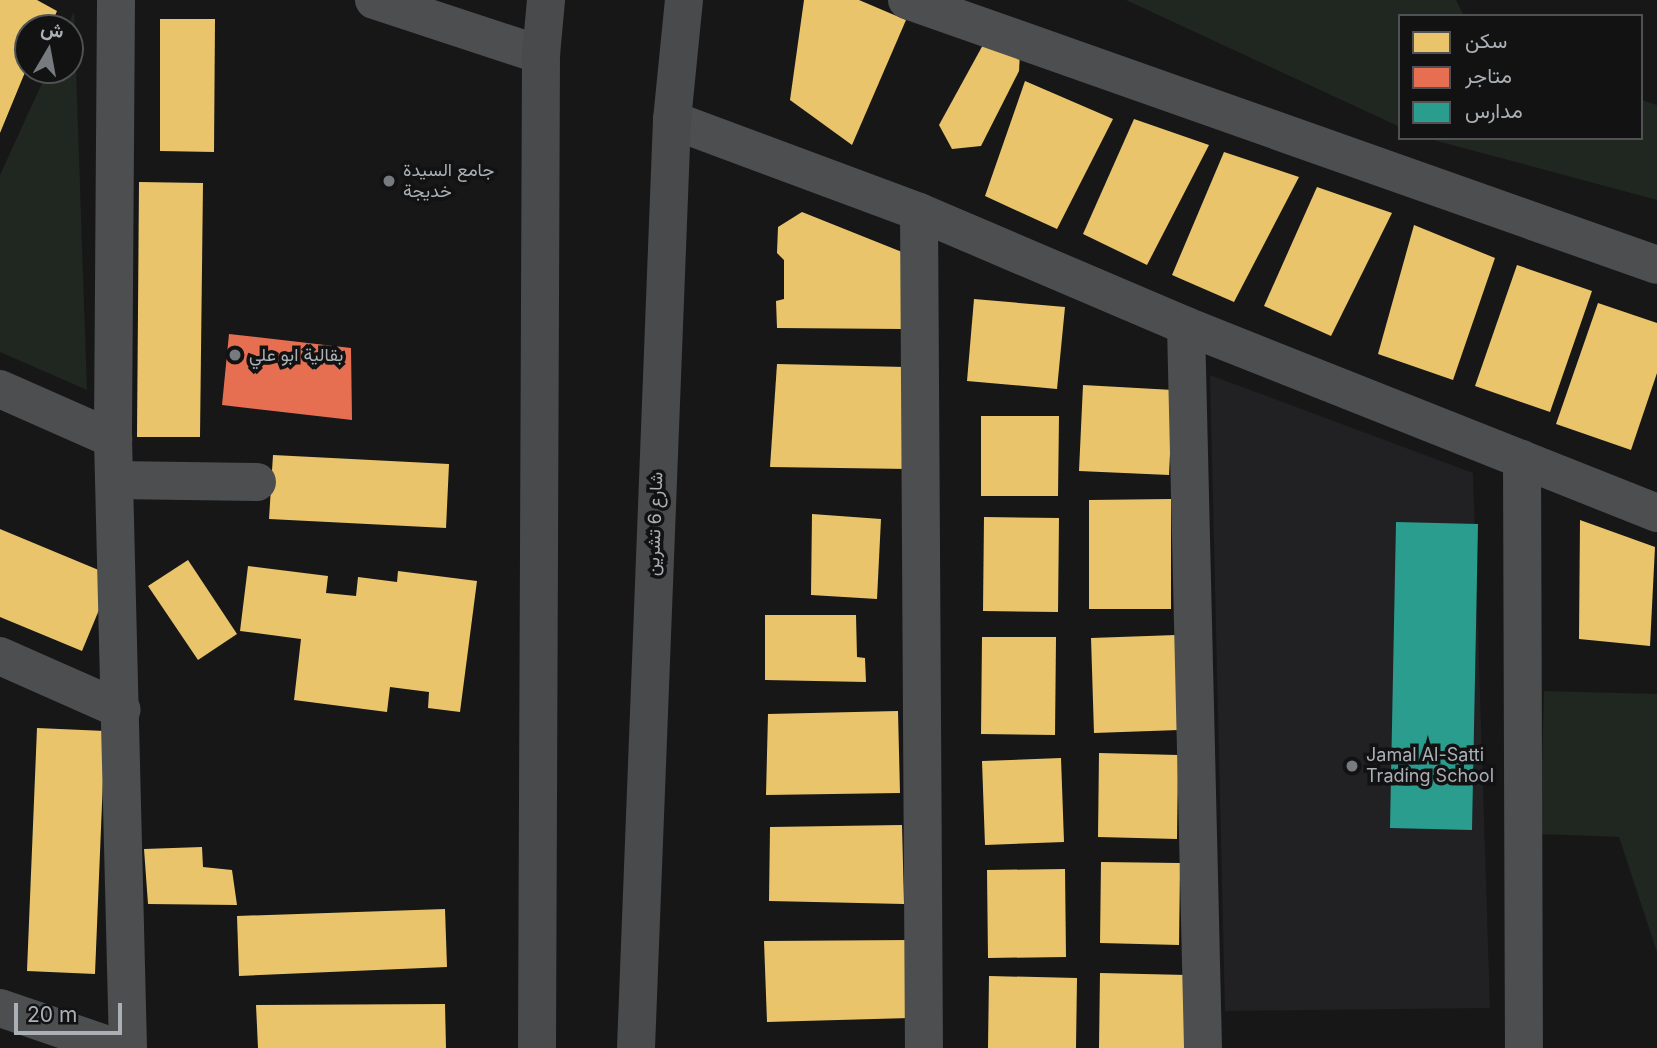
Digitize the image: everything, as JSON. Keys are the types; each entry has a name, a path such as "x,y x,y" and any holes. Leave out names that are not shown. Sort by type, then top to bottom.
{"main road":[{"path":"537,1048 541,55 546,0"},
{"name":"شارع 6 تشرين","path":"636,1048 672,120 684,0"}],"street":[{"path":"116,0 113,439 122,710 128,1048"},
{"path":"374,0 541,55"},
{"path":"907,0 1657,265"},
{"path":"672,120 919,212 1186,326 1657,513"},
{"path":"919,212 924,1048"},
{"path":"1186,326 1203,1048"},
{"path":"0,389 113,439"},
{"path":"1522,459 1524,1048"},
{"path":"115,480 257,482"},
{"path":"0,656 122,710"},
{"path":"0,1008 117,1048"}],"shaded area":[{"path":"1126,0 1456,0 1463,14 1398,14 1398,126"},
{"path":"42,84 77,84 87,390 0,352 0,175"},
{"path":"1643,101 1657,105 1657,200 1433,140 1643,140"},
{"name":"Jamal Al-Satti Trading School","path":"1210,375 1473,473 1490,1008 1225,1011"},
{"path":"1544,691 1657,694 1657,952 1619,837 1540,834"}],"building: سكن":[{"path":"0,0 37,0 57,11 56,14 14,14 14,84 20,84 0,133"},
{"path":"804,0 859,0 906,20 852,145 790,100"},
{"path":"160,19 215,19 214,152 160,151"},
{"path":"984,43 1020,53 1019,71 981,146 952,149 939,125"},
{"path":"1025,81 1113,119 1057,229 985,196"},
{"path":"1134,119 1209,145 1147,265 1083,234"},
{"path":"1224,152 1299,177 1234,302 1172,275"},
{"path":"139,182 203,183 200,437 137,437"},
{"path":"1317,187 1392,213 1331,336 1264,306"},
{"path":"802,212 907,254 903,329 777,328 776,301 784,299 784,260 777,253 778,227"},
{"path":"1414,225 1495,258 1453,380 1378,354"},
{"path":"1517,265 1592,291 1550,412 1475,386"},
{"path":"974,299 1065,307 1057,389 967,381"},
{"path":"1598,303 1657,323 1657,373 1631,450 1556,424"},
{"path":"777,364 905,367 909,469 770,467"},
{"path":"1083,385 1173,390 1169,475 1079,471"},
{"path":"981,416 1059,416 1058,496 981,496"},
{"path":"273,455 449,464 446,528 269,519"},
{"path":"1171,499 1171,609 1089,609 1089,500"},
{"path":"812,514 881,519 877,599 811,595"},
{"path":"984,517 1059,518 1058,612 983,611"},
{"path":"1580,520 1655,547 1650,646 1579,639"},
{"path":"0,529 113,576 82,651 0,617"},
{"path":"188,560 237,634 198,660 148,586"},
{"path":"248,566 328,576 326,593 356,596 358,577 397,582 398,571 477,581 460,712 428,708 429,692 390,687 387,712 294,700 301,639 240,631"},
{"path":"765,615 856,615 857,657 865,658 866,682 765,680"},
{"path":"1176,635 1179,730 1094,733 1091,638"},
{"path":"982,637 1056,637 1055,735 981,734"},
{"path":"898,711 900,793 766,795 768,714"},
{"path":"37,728 105,731 95,974 27,971"},
{"path":"1099,753 1178,755 1177,839 1098,837"},
{"path":"1061,758 1064,842 985,845 982,761"},
{"path":"902,825 904,904 769,901 770,827"},
{"path":"202,847 203,867 232,870 237,905 148,904 144,849"},
{"path":"1101,862 1180,863 1179,945 1100,943"},
{"path":"1065,869 1066,957 988,958 987,870"},
{"path":"445,909 447,967 239,976 237,916"},
{"path":"910,940 910,1018 767,1022 764,941"},
{"path":"1100,973 1187,975 1185,1048 1099,1048"},
{"path":"989,976 1077,978 1076,1048 988,1048"},
{"path":"445,1004 446,1048 258,1048 256,1005"}],"building: متاجر":[{"path":"229,334 351,348 352,420 222,405"}],"building: مدارس":[{"path":"1396,522 1478,524 1472,830 1390,828"}],"place":[{"name":"جامع السيدة خديجة","path":"389,181"},
{"name":"بقالية ابو علي","path":"235,355"},
{"name":"Jamal Al-Satti Trading School","path":"1352,766"}]}
